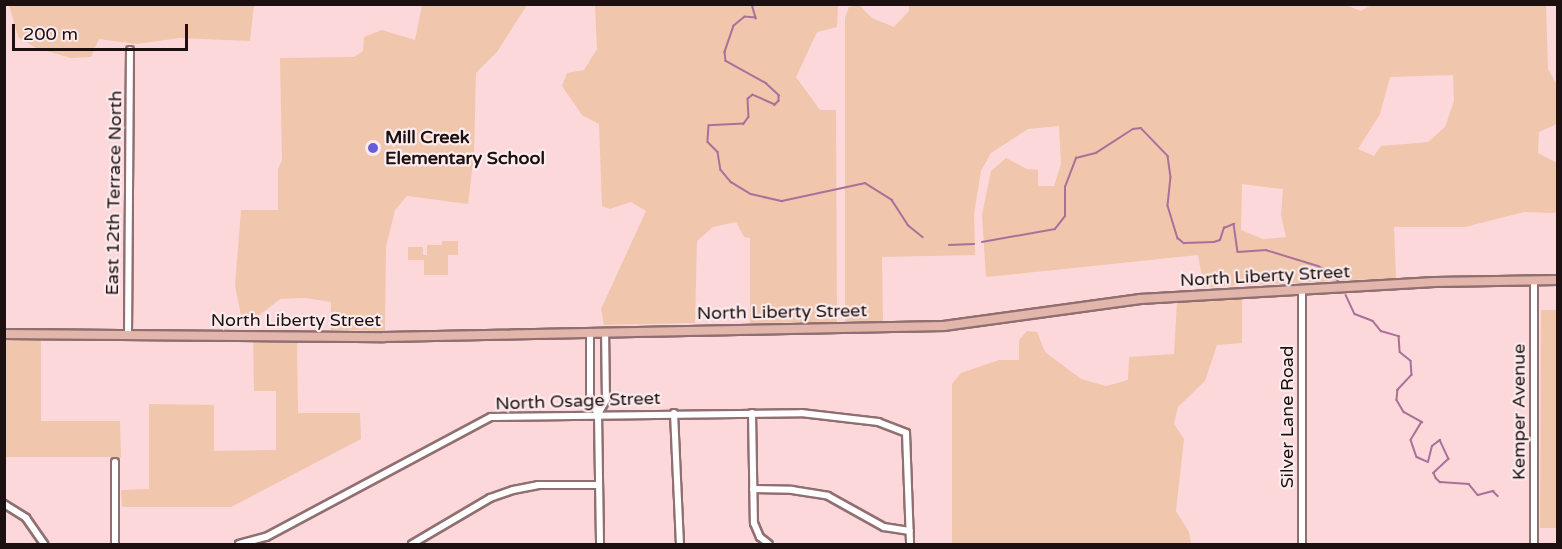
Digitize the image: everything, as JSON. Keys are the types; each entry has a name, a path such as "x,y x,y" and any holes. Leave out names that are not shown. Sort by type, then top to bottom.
{"main road":[{"name":"North Liberty Street","path":"4,334 384,337 944,326 1140,299 1557,280"},
{"path":"4,328 20,334"}],"street":[{"name":"East 12th Terrace North","path":"128,335 130,50"},
{"name":"Kemper Avenue","path":"1534,280 1534,544"},
{"name":"Silver Lane Road","path":"1302,290 1302,544"},
{"path":"600,544 598,414 606,400 605,332"},
{"path":"590,333 590,401 598,414"},
{"path":"674,413 680,544"},
{"path":"752,413 756,531 770,544"},
{"name":"North Osage Street","path":"239,544 266,537 480,421 503,416 598,414 832,415 898,426 907,436 910,531"},
{"path":"115,462 115,544"},
{"path":"412,544 490,498 513,490 538,485 598,485"},
{"path":"753,489 792,490 828,496 884,527 910,531 910,544"},
{"path":"4,504 26,518 42,544"}],"shaded area":[{"path":"9,4 254,5 250,41 179,38 137,44 99,39 91,57 71,58 36,48 18,37"},
{"path":"1343,4 1361,11 1373,4 1546,5 1548,69 1557,85 1557,124 1539,132 1538,153 1557,163 1557,208 1555,213 1524,212 1465,227 1394,227 1396,278 1204,287 1198,255 986,277 982,215 991,171 1006,158 1027,169 1038,170 1038,186 1054,186 1061,164 1059,126 1028,129 991,153 981,171 974,214 975,255 882,257 883,321 845,321 845,18 849,7 859,5 872,18 894,27 909,11 909,5","holes":["1453,75 1454,101 1445,127 1428,142 1381,146 1374,156 1358,149 1380,114 1390,77","1242,184 1283,189 1281,215 1286,237 1263,239 1241,230"]},
{"name":"Mill Creek Elementary School","path":"422,5 527,5 497,52 476,73 474,154 468,204 407,196 395,210 386,247 385,331 331,330 331,302 305,298 280,299 251,322 242,320 235,286 241,210 278,210 278,169 282,160 280,58 354,57 363,51 364,37 382,30 415,40"},
{"path":"595,5 838,5 837,27 817,32 796,77 820,110 836,110 837,322 750,323 750,238 744,237 736,222 713,227 697,241 695,323 604,325 601,309 646,211 631,202 610,209 602,206 599,124 582,115 562,86 567,73 584,70 597,49"},
{"path":"442,241 458,241 458,255 448,255 448,275 424,275 424,260 408,260 408,247 423,247 423,255 427,255 427,245 442,245"},
{"path":"1242,297 1242,343 1217,345 1205,381 1178,407 1174,424 1184,439 1176,511 1189,532 1191,544 952,544 952,384 961,373 999,360 1019,360 1019,340 1027,331 1037,332 1045,352 1081,379 1106,386 1128,380 1129,357 1174,354 1177,302"},
{"path":"1541,310 1557,310 1557,528 1540,528"},
{"path":"5,340 41,340 41,421 120,421 121,457 5,457"},
{"path":"253,340 297,340 298,413 360,413 361,439 231,507 122,507 121,490 149,489 149,404 214,405 214,451 276,450 276,391 254,391"}],"waterway":[{"path":"752,4 756,18 745,17 734,26 725,52 726,61 766,83 779,95 779,101 775,105 753,95 748,99 749,117 744,124 709,126 708,142 718,152 721,170 731,182 751,194 782,201 865,183 892,200 908,225 923,237"},
{"path":"982,242 1055,229 1065,216 1065,187 1076,158 1096,153 1133,129 1141,128 1168,156 1171,177 1168,206 1178,238 1184,243 1220,240 1224,228 1234,224 1238,252 1266,250 1318,266 1331,272 1340,283"},
{"path":"949,245 974,244"},
{"path":"1346,295 1355,314 1373,321 1381,331 1399,336 1400,352 1411,361 1412,375 1398,390 1397,400 1404,412 1422,422 1411,440 1417,457 1428,462 1432,446 1440,440 1449,459 1434,473 1440,482 1469,484 1478,495 1493,491 1498,496"}],"place":[{"name":"Mill Creek Elementary School","path":"373,148"}]}
